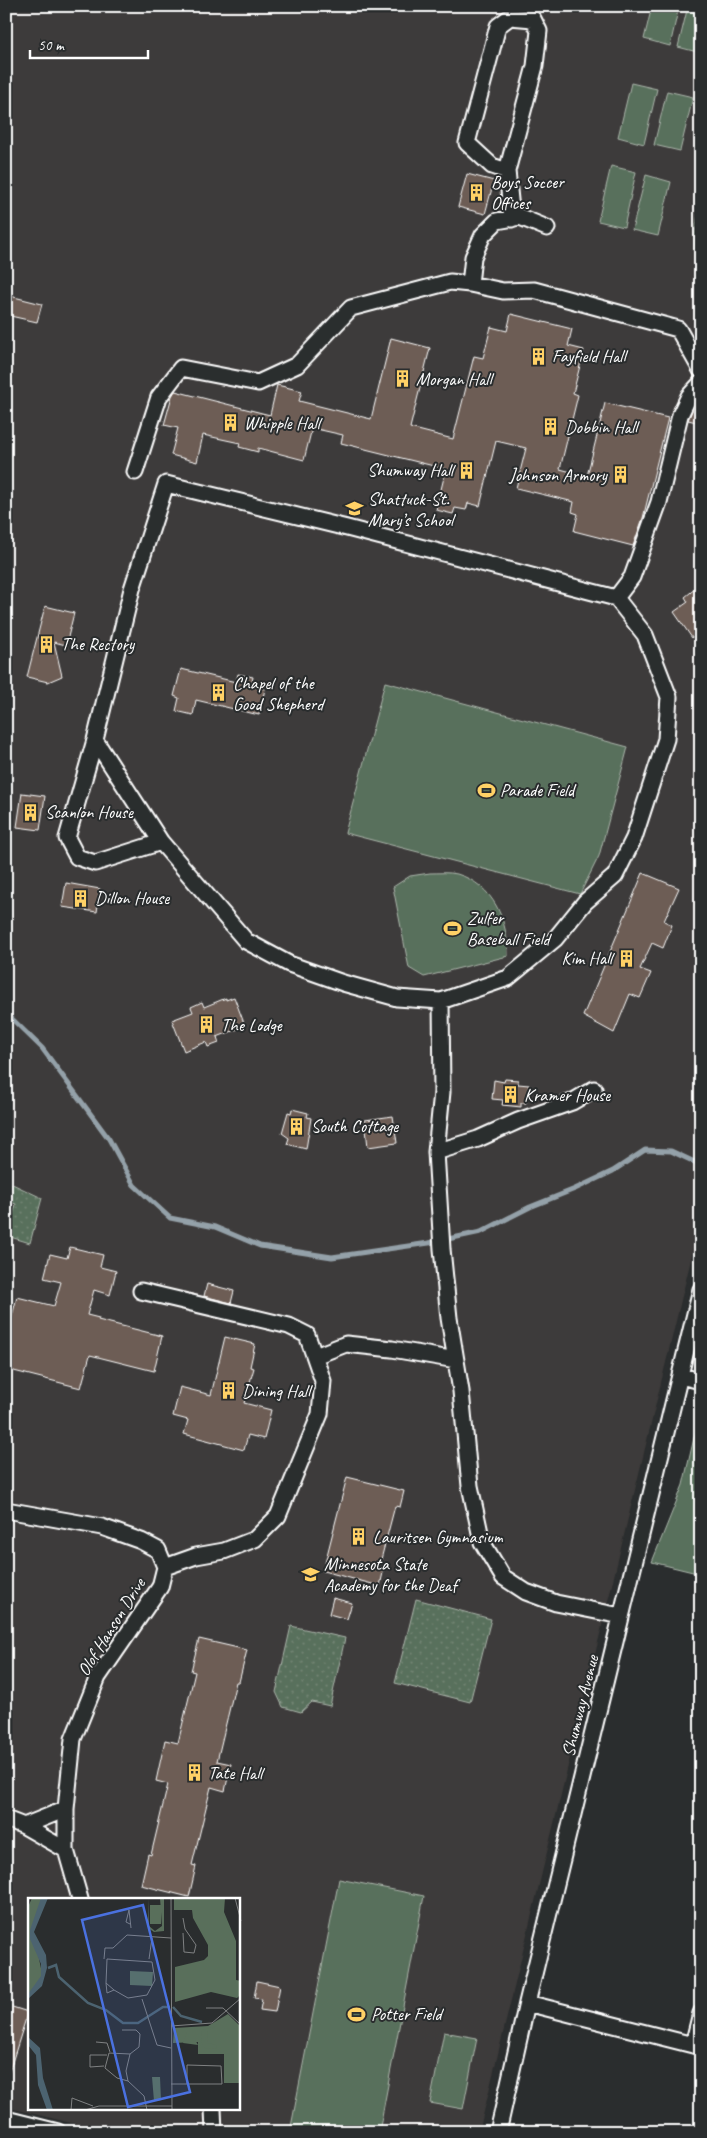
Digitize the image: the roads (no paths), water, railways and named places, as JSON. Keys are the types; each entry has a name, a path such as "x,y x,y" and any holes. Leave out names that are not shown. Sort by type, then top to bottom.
{"street":[{"path":"508,172 492,166 466,143 498,26 510,17 533,19 539,31 535,66 508,172 512,218"},
{"path":"470,284 473,257 482,235 497,221 520,217 546,228"},
{"path":"135,472 159,397 181,368 258,383 297,365 351,308 450,282 503,291 534,290 678,329 701,370"},
{"path":"616,598 632,577 659,502 680,416 689,396 701,383"},
{"path":"96,740 161,842 246,941 290,964 343,982 397,998 441,1001 508,978 548,945 585,902 615,876 634,838 666,739 669,697 645,635 616,598 347,528 166,484 132,589 96,740 66,838 77,857 95,863 161,842"},
{"path":"441,1001 442,1092 436,1152 441,1241 470,1486 482,1542 503,1577 526,1592 556,1603 621,1616"},
{"path":"436,1152 478,1139 518,1121 572,1102 594,1090"},
{"name":"Shumway Avenue","path":"498,2132 527,2003 701,1289"},
{"path":"141,1291 289,1326 307,1335 323,1380 320,1414 278,1516 255,1539 224,1551 196,1556 165,1567"},
{"path":"315,1356 346,1344 392,1349 456,1360"},
{"path":"680,1376 701,1381"},
{"name":"Olof Hanson Drive","path":"6,1510 102,1527 141,1541 158,1550 165,1567 160,1587 98,1677 73,1739 66,1810 66,1850 80,1898"},
{"path":"24,1826 66,1810"},
{"path":"6,1819 24,1826 66,1850"},
{"path":"527,2003 697,2046 701,2013"},
{"path":"213,2110 214,2132"},
{"path":"6,2119 58,2132"}],"waterway":[{"path":"6,1013 42,1048 109,1139 134,1185 170,1218 215,1227 260,1246 332,1257 429,1243 481,1232 530,1207 613,1171 645,1150 671,1151 701,1165"}],"place":[{"name":"Boys Soccer Offices","path":"477,192"},
{"name":"Fayfield Hall","path":"538,356"},
{"name":"Morgan Hall","path":"402,379"},
{"name":"Whipple Hall","path":"230,423"},
{"name":"Dobbin Hall","path":"551,427"},
{"name":"Shumway Hall","path":"467,470"},
{"name":"Johnson Armory","path":"621,475"},
{"name":"Shattuck-St. Mary’s School","path":"354,509"},
{"name":"The Rectory","path":"47,644"},
{"name":"Chapel of the Good Shepherd","path":"219,693"},
{"name":"Parade Field","path":"486,790"},
{"name":"Scanlon House","path":"31,812"},
{"name":"Dillon House","path":"81,898"},
{"name":"Zulfer Baseball Field","path":"453,928"},
{"name":"Kim Hall","path":"626,958"},
{"name":"The Lodge","path":"207,1025"},
{"name":"Kramer House","path":"510,1095"},
{"name":"South Cottage","path":"297,1126"},
{"name":"Dining Hall","path":"228,1391"},
{"name":"Lauritsen Gymnasium","path":"359,1537"},
{"name":"Minnesota State Academy for the Deaf","path":"310,1574"},
{"name":"Tate Hall","path":"194,1773"},
{"name":"Potter Field","path":"357,2014"}]}
